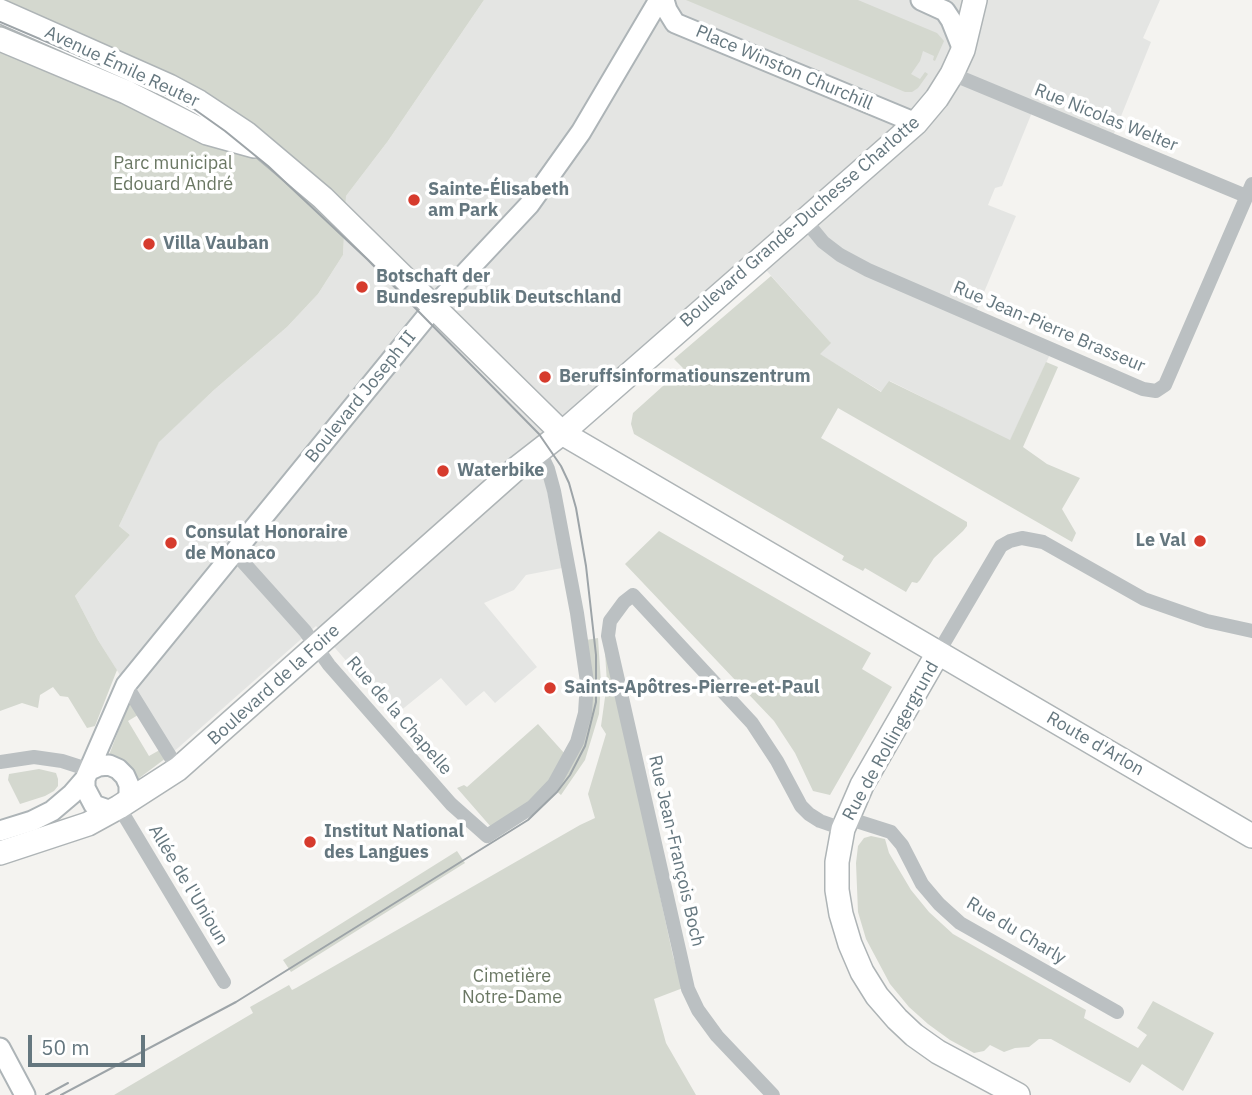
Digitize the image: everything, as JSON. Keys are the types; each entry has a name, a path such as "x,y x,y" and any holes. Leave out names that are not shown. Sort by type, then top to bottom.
{"main road":[{"name":"Place Winston Churchill","path":"661,0 675,23 916,123"},
{"name":"Boulevard Joseph II","path":"0,831 32,821 52,811 72,794 88,774 125,685 434,308 529,205 588,121 661,0"},
{"path":"921,0 945,11 963,50"},
{"name":"Boulevard Grande-Duchesse Charlotte","path":"539,450 562,433 916,123 937,98 952,74 963,50 975,0"},
{"name":"Avenue Émile Reuter","path":"0,11 126,66 199,102 235,125 323,198 562,433"},
{"name":"Avenue Émile Reuter","path":"0,39 126,92 196,128 273,155"},
{"name":"Route d'Arlon","path":"562,433 1252,836"},
{"name":"Boulevard de la Foire","path":"0,853 59,835 118,808 178,769 322,656 539,450"},
{"name":"Rue de Rollingergrund","path":"938,653 862,785 845,823 836,862 837,890 847,934 862,972 877,996 897,1019 938,1052 1018,1095"},
{"path":"109,765 125,776 129,795 118,808 94,805 88,797 88,774 99,766 109,765"},
{"path":"0,1048 25,1095"}],"street":[{"name":"Rue Nicolas Welter","path":"952,74 1249,190"},
{"name":"Rue Jean-Pierre Brasseur","path":"805,220 823,242 868,270 1143,389 1156,391 1165,385 1249,190"},
{"name":"Rue de la Chapelle","path":"234,552 305,631 322,656 451,804 487,836 532,807 554,785 578,742 585,713 587,682 579,622 554,491 539,450"},
{"path":"938,653 1001,546 1022,538 1043,542 1144,599 1207,621 1252,631"},
{"name":"Rue de Rollingergrund","path":"633,595 752,723 778,761 801,806 820,821 845,823"},
{"name":"Rue Jean-François Boch","path":"633,595 624,601 614,614 608,628 608,636 688,989 698,1010 717,1036 774,1095"},
{"path":"125,685 178,769"},
{"path":"0,762 34,757 62,761 88,774"},
{"name":"Allée de l'Unioun","path":"118,808 223,982"},
{"name":"Rue du Charly","path":"845,823 891,832 902,845 922,884 960,923 1117,1012"}],"shaded area":[{"path":"484,0 1160,0 1143,38 1151,42 1111,141 1033,110 1002,186 995,188 988,205 1016,216 974,316 1052,350 1010,441 890,381 882,392 819,354 830,342 758,261 539,450 562,568 526,575 514,590 484,603 537,667 495,703 484,691 466,706 441,678 394,716 316,626 170,755 98,640 75,596 130,535 119,526 159,441 287,327 318,294 343,255 346,196 388,141"}],"green space":[{"name":"Parc municipal Edouard André","path":"0,0 484,0 388,141 346,196 343,255 318,294 287,327 159,442 119,526 130,535 75,596 117,670 95,726 87,728 68,697 60,696 53,687 40,695 38,708 22,703 0,711"},
{"path":"686,0 858,0 937,33 944,41 935,61 934,56 923,51 911,74 920,79 925,72 928,74 918,88 905,92"},
{"path":"771,276 831,343 820,354 881,392 889,381 1010,440 1046,362 1058,367 1023,447 1047,464 1080,478 1062,509 1076,533 1072,542 838,408 821,438 967,522 963,531 934,558 920,580 917,583 912,582 906,592 865,568 863,571 842,560 844,556 634,434 631,424 633,413 683,368 674,359"},
{"path":"659,531 871,653 862,669 892,687 830,795 813,791 795,753 774,721 625,564"},
{"name":"Cimetière Notre-Dame","path":"604,637 673,956 683,988 654,999 666,1043 696,1095 114,1095 253,1013 250,1007 289,985 292,990 296,988 595,818 588,794 606,734 601,726 607,683"},
{"path":"598,638 601,683 599,714 585,760 561,795 555,790 576,757 586,640"},
{"path":"132,695 143,712 128,721 149,756 165,747 170,755 138,779 121,759 109,755"},
{"path":"538,724 565,754 551,778 529,802 491,827 457,788 464,785 467,787"},
{"path":"39,769 56,773 58,786 45,796 20,804 8,780 9,774"},
{"path":"871,836 885,839 889,853 911,890 929,912 953,934 1086,1010 1084,1018 1138,1048 1147,1035 1137,1028 1153,1001 1214,1033 1183,1091 1142,1064 1130,1083 1051,1039 1039,1039 1029,1047 1004,1052 990,1045 984,1051 974,1053 928,1024 890,984 866,939 858,912 856,863 858,846 864,838"},
{"path":"457,851 465,863 291,972 283,960"}],"tram line":[{"path":"0,22 143,83 194,109 225,131 268,166 368,260 539,434 561,466 576,508 596,655 596,702 585,746 570,775 557,792 528,820 236,1002 61,1095"},
{"path":"46,1095 68,1083"}],"place":[{"name":"Sainte-Élisabeth am Park","path":"414,200"},
{"name":"Villa Vauban","path":"149,244"},
{"name":"Botschaft der Bundesrepublik Deutschland","path":"362,287"},
{"name":"Beruffsinformatiounszentrum","path":"545,377"},
{"name":"Waterbike","path":"443,471"},
{"name":"Le Val","path":"1200,541"},
{"name":"Consulat Honoraire de Monaco","path":"171,543"},
{"name":"Saints-Apôtres-Pierre-et-Paul","path":"550,688"},
{"name":"Institut National des Langues","path":"310,842"}]}
